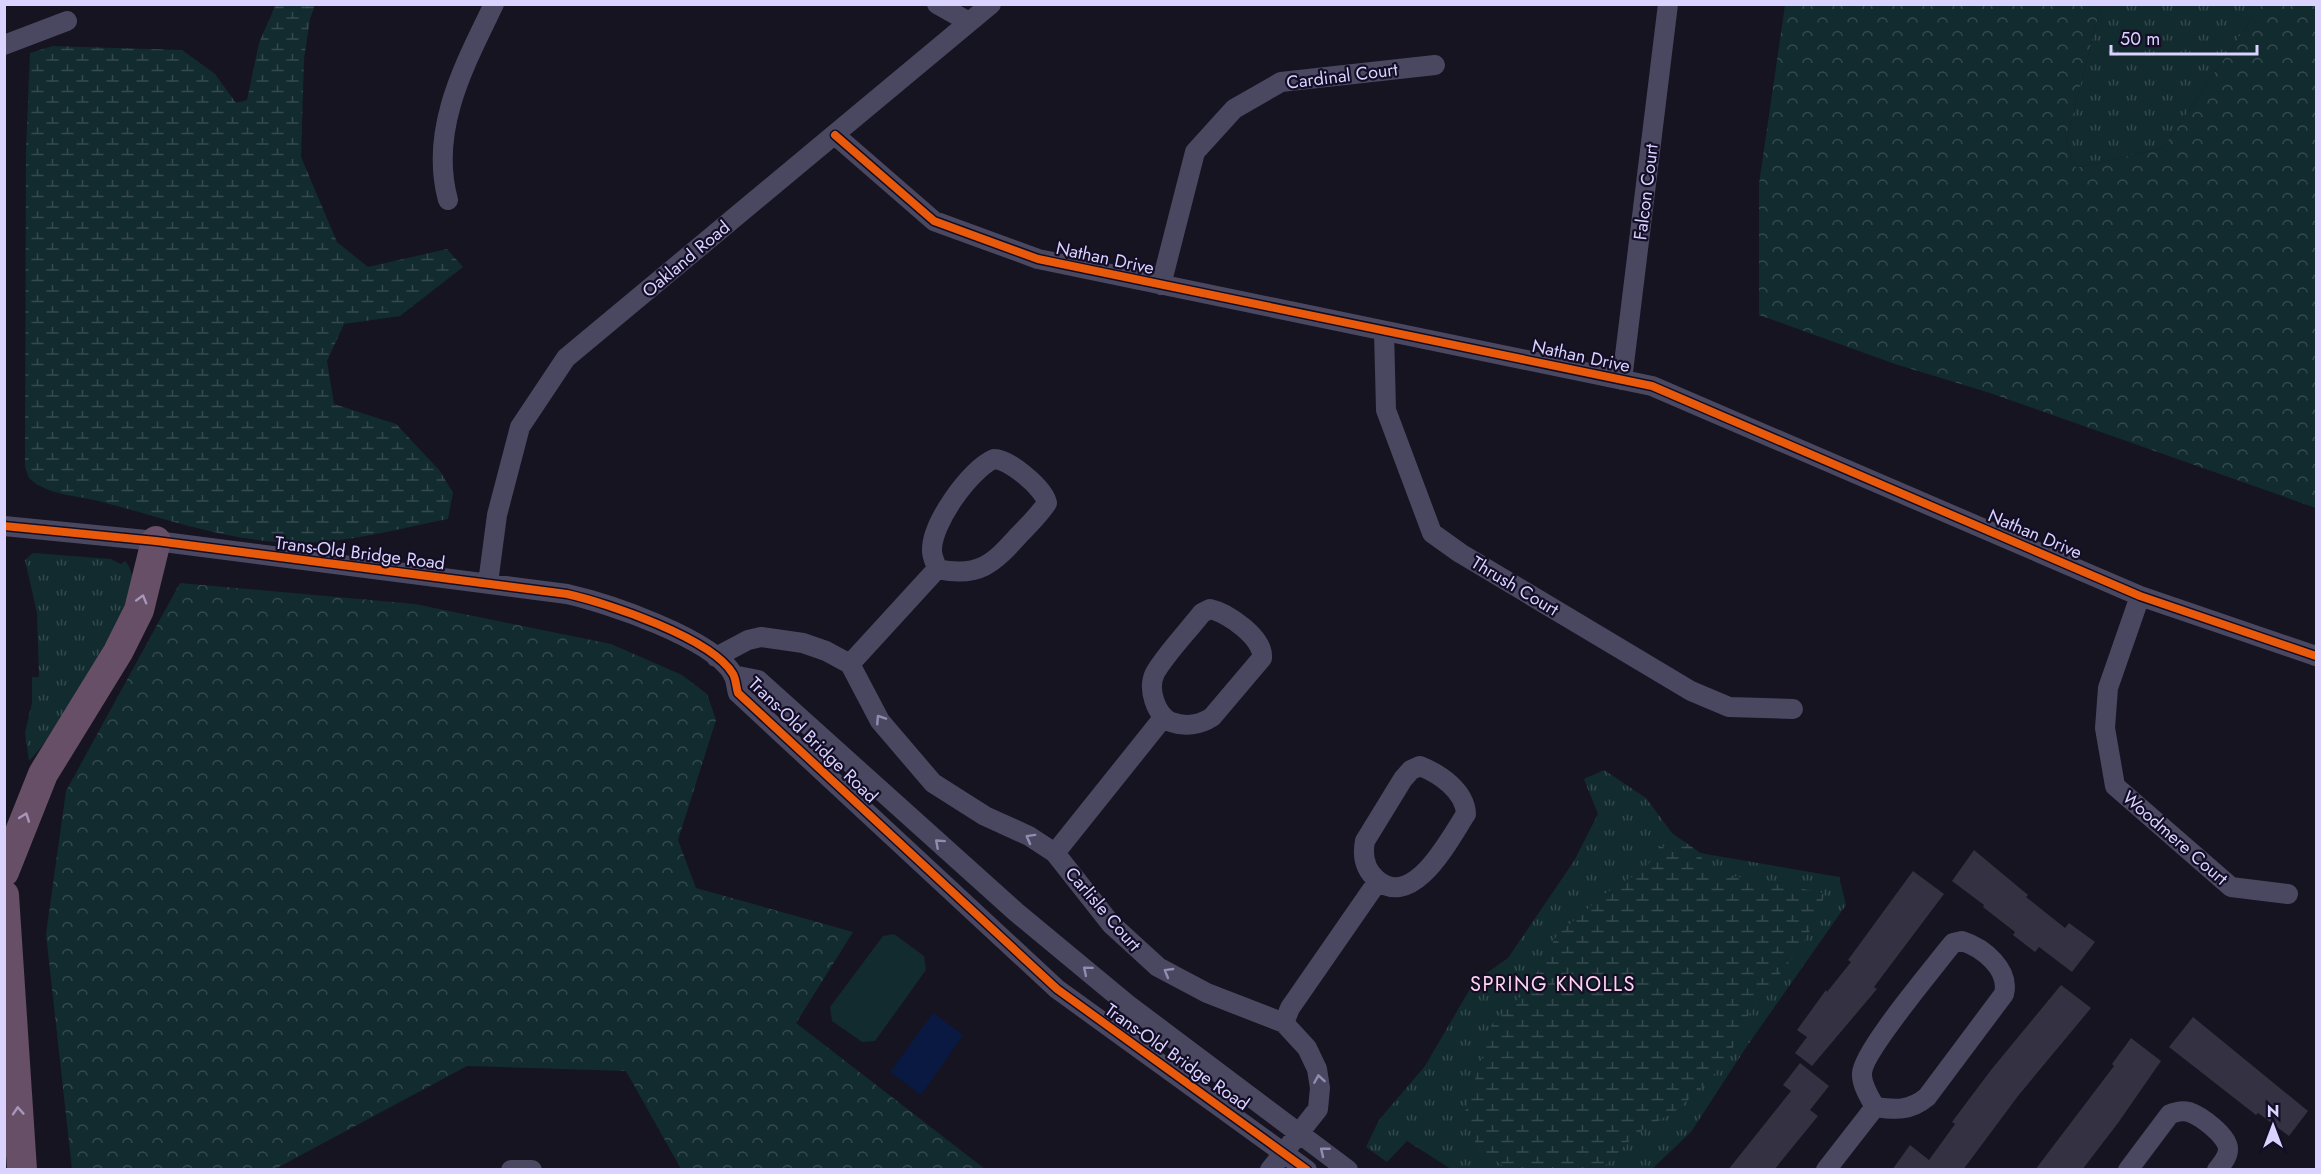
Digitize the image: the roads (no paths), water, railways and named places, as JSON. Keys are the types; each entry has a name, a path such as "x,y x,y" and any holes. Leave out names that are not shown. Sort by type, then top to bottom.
{"highway":[{"path":"4,872 43,774 118,652 139,610 163,542"},
{"path":"4,895 22,1170"}],"street":[{"path":"448,200 442,177 443,131 463,69 494,4"},
{"path":"937,4 969,22"},
{"name":"Oakland Road","path":"488,583 497,515 520,427 566,358 991,4"},
{"name":"Falcon Court","path":"1622,380 1668,4"},
{"path":"4,45 67,21"},
{"name":"Cardinal Court","path":"1161,285 1195,152 1234,109 1281,82 1435,65"},
{"name":"Nathan Drive","path":"835,135 934,221 1038,259 1652,386 2140,596 2316,656"},
{"name":"Thrush Court","path":"1384,331 1386,410 1432,533 1460,553 1691,691 1729,707 1793,709"},
{"path":"994,459 1003,459 1045,495 1047,503 1041,512 997,560 973,570 952,572 938,569 932,551 935,532 944,512 984,463 994,459"},
{"name":"Trans-Old Bridge Road","path":"4,526 163,542 488,583 600,601 639,615 716,657 733,675 738,693 1057,989 1307,1170"},
{"path":"716,657 748,640 761,637 803,643 826,651 850,664 938,569"},
{"name":"Woodmere Court","path":"2140,596 2108,688 2105,728 2115,786 2231,887 2288,894"},
{"path":"1210,609 1220,611 1257,641 1262,650 1262,658 1212,717 1203,723 1191,724 1177,724 1163,718 1155,704 1152,687 1154,674 1202,613 1210,609"},
{"name":"Carlisle Court","path":"850,664 880,721 933,783 985,816 1029,836 1055,853 1112,924 1158,967 1207,993 1284,1023 1307,1048 1317,1069 1320,1088 1317,1109 1270,1170"},
{"name":"Trans-Old Bridge Road","path":"733,675 758,680 1016,912 1128,1004 1301,1132 1348,1170"},
{"name":"Carlisle Court","path":"1055,853 1163,718"},
{"path":"1420,766 1429,769 1458,792 1465,804 1466,814 1425,874 1410,884 1393,886 1378,881 1367,869 1363,852 1365,841 1411,770 1420,766"},
{"path":"1284,1023 1290,1008 1378,881"},
{"path":"1962,941 1971,944 1998,966 2005,976 2004,994 1927,1097 1913,1108 1894,1110 1875,1107 1866,1092 1862,1073 1870,1054 1953,943 1962,941"},
{"path":"1826,1170 1875,1107"},
{"path":"2128,1170 2170,1114 2181,1110 2191,1113 2225,1138 2228,1147 2227,1157 2217,1170"},
{"path":"511,1170 532,1170"}],"water":[{"path":"933,1013 963,1035 921,1095 890,1072"}],"district":[{"name":"SPRING KNOLLS","path":"1553,984"}]}
